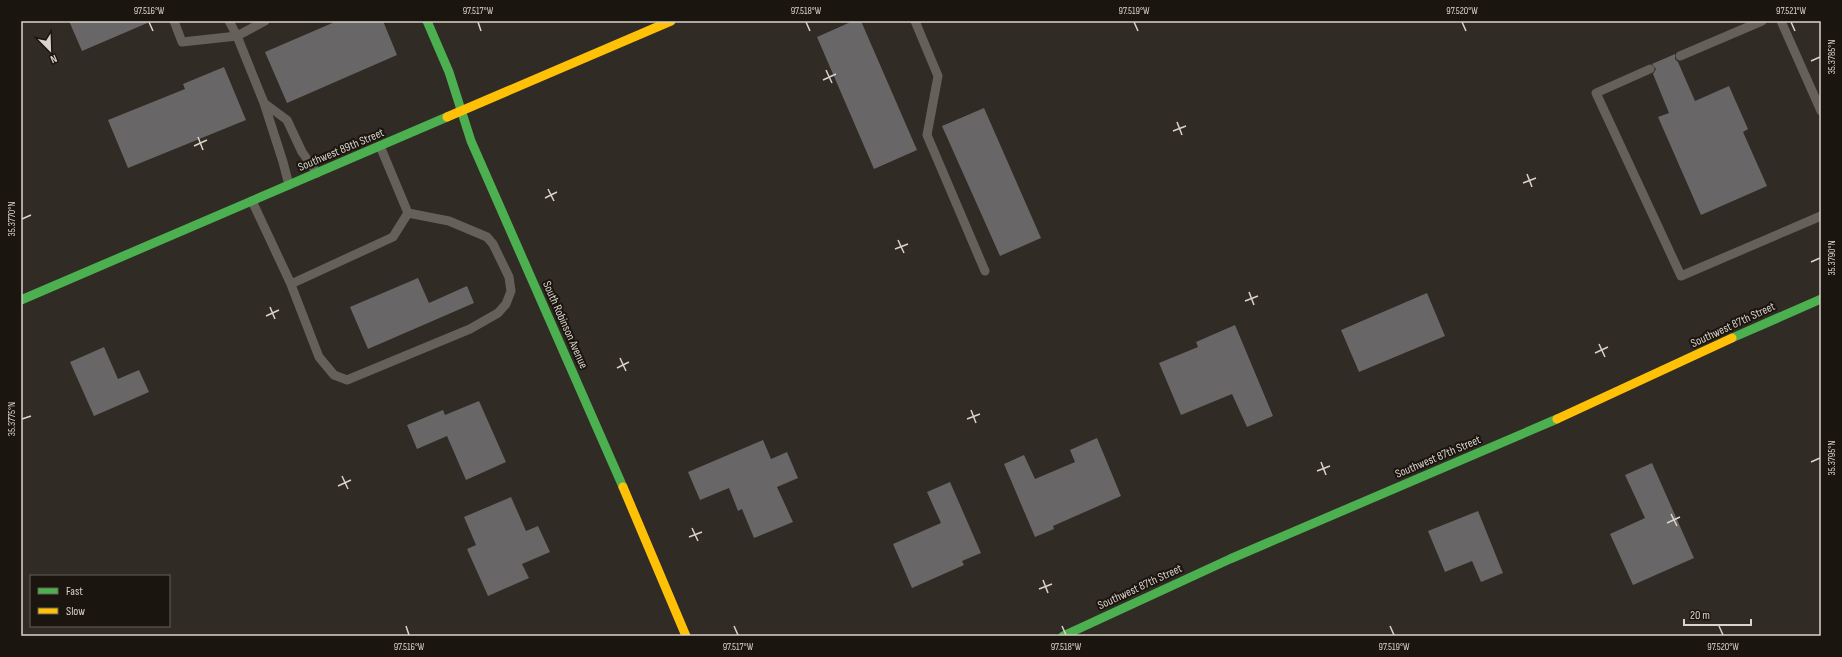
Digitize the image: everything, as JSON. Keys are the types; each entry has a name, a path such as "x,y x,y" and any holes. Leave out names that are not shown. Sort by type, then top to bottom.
{"street":[{"name":"South Robinson Avenue","path":"427,21 449,72 471,141 594,420 686,636"},
{"name":"Southwest 89th Street","path":"21,300 671,21"},
{"name":"Southwest 87th Street","path":"1063,636 1230,560 1575,411 1775,318 1821,299"}],"lane":[{"path":"174,21 182,42 237,36 265,21"},
{"path":"229,21 237,36 264,103 289,185"},
{"path":"915,21 938,76 927,135 985,270"},
{"path":"1680,56 1762,21"},
{"path":"1781,21 1821,111"},
{"path":"1650,69 1596,93 1681,276 1821,216"},
{"path":"264,103 287,120 302,152 317,173"},
{"path":"380,146 408,213"},
{"path":"252,201 291,284 319,358 334,375 347,380 470,329 498,313 506,304 511,291 509,277 493,244 487,237 449,220 408,213"},
{"path":"291,284 394,237 408,213"}],"building":[{"path":"69,21 152,21 82,51"},
{"path":"337,21 383,21 397,55 287,103 265,52"},
{"path":"853,21 861,21 917,150 874,169 817,37"},
{"path":"1675,54 1675,59 1678,62 1695,101 1729,86 1748,129 1743,132 1767,186 1701,215 1658,117 1669,113 1653,74 1656,69 1652,64"},
{"path":"224,67 246,120 128,168 108,120 185,89 183,84"},
{"path":"984,108 1041,238 1000,256 942,126"},
{"path":"418,278 429,303 467,286 474,303 368,349 350,307"},
{"path":"1427,293 1445,336 1359,372 1341,330"},
{"path":"1235,325 1273,416 1247,427 1232,394 1181,415 1159,363 1198,347 1196,342"},
{"path":"104,347 118,379 139,370 149,392 94,416 70,362"},
{"path":"479,401 506,462 466,480 447,436 417,449 407,425 443,410 445,415"},
{"path":"1097,438 1121,496 1053,526 1054,529 1035,537 1004,464 1024,455 1035,479 1075,462 1070,450"},
{"path":"763,440 771,459 787,452 798,478 777,487 793,522 754,538 742,509 738,511 729,488 700,500 688,472"},
{"path":"1652,463 1694,558 1633,585 1610,534 1645,518 1625,475"},
{"path":"950,482 981,553 962,561 964,565 912,588 893,544 941,523 927,492"},
{"path":"511,497 526,531 538,526 550,552 522,564 529,578 488,596 467,549 476,545 464,517"},
{"path":"1478,511 1503,573 1481,582 1472,561 1445,572 1428,531"}],"traffic: fast":[{"path":"427,21 449,72 471,141 623,487"},
{"path":"21,300 447,117"},
{"path":"1732,338 1821,299"},
{"path":"1063,636 1230,559 1557,419"}],"traffic: slow":[{"path":"447,117 671,21"},
{"path":"1557,419 1732,338"},
{"path":"623,487 686,636"}]}
